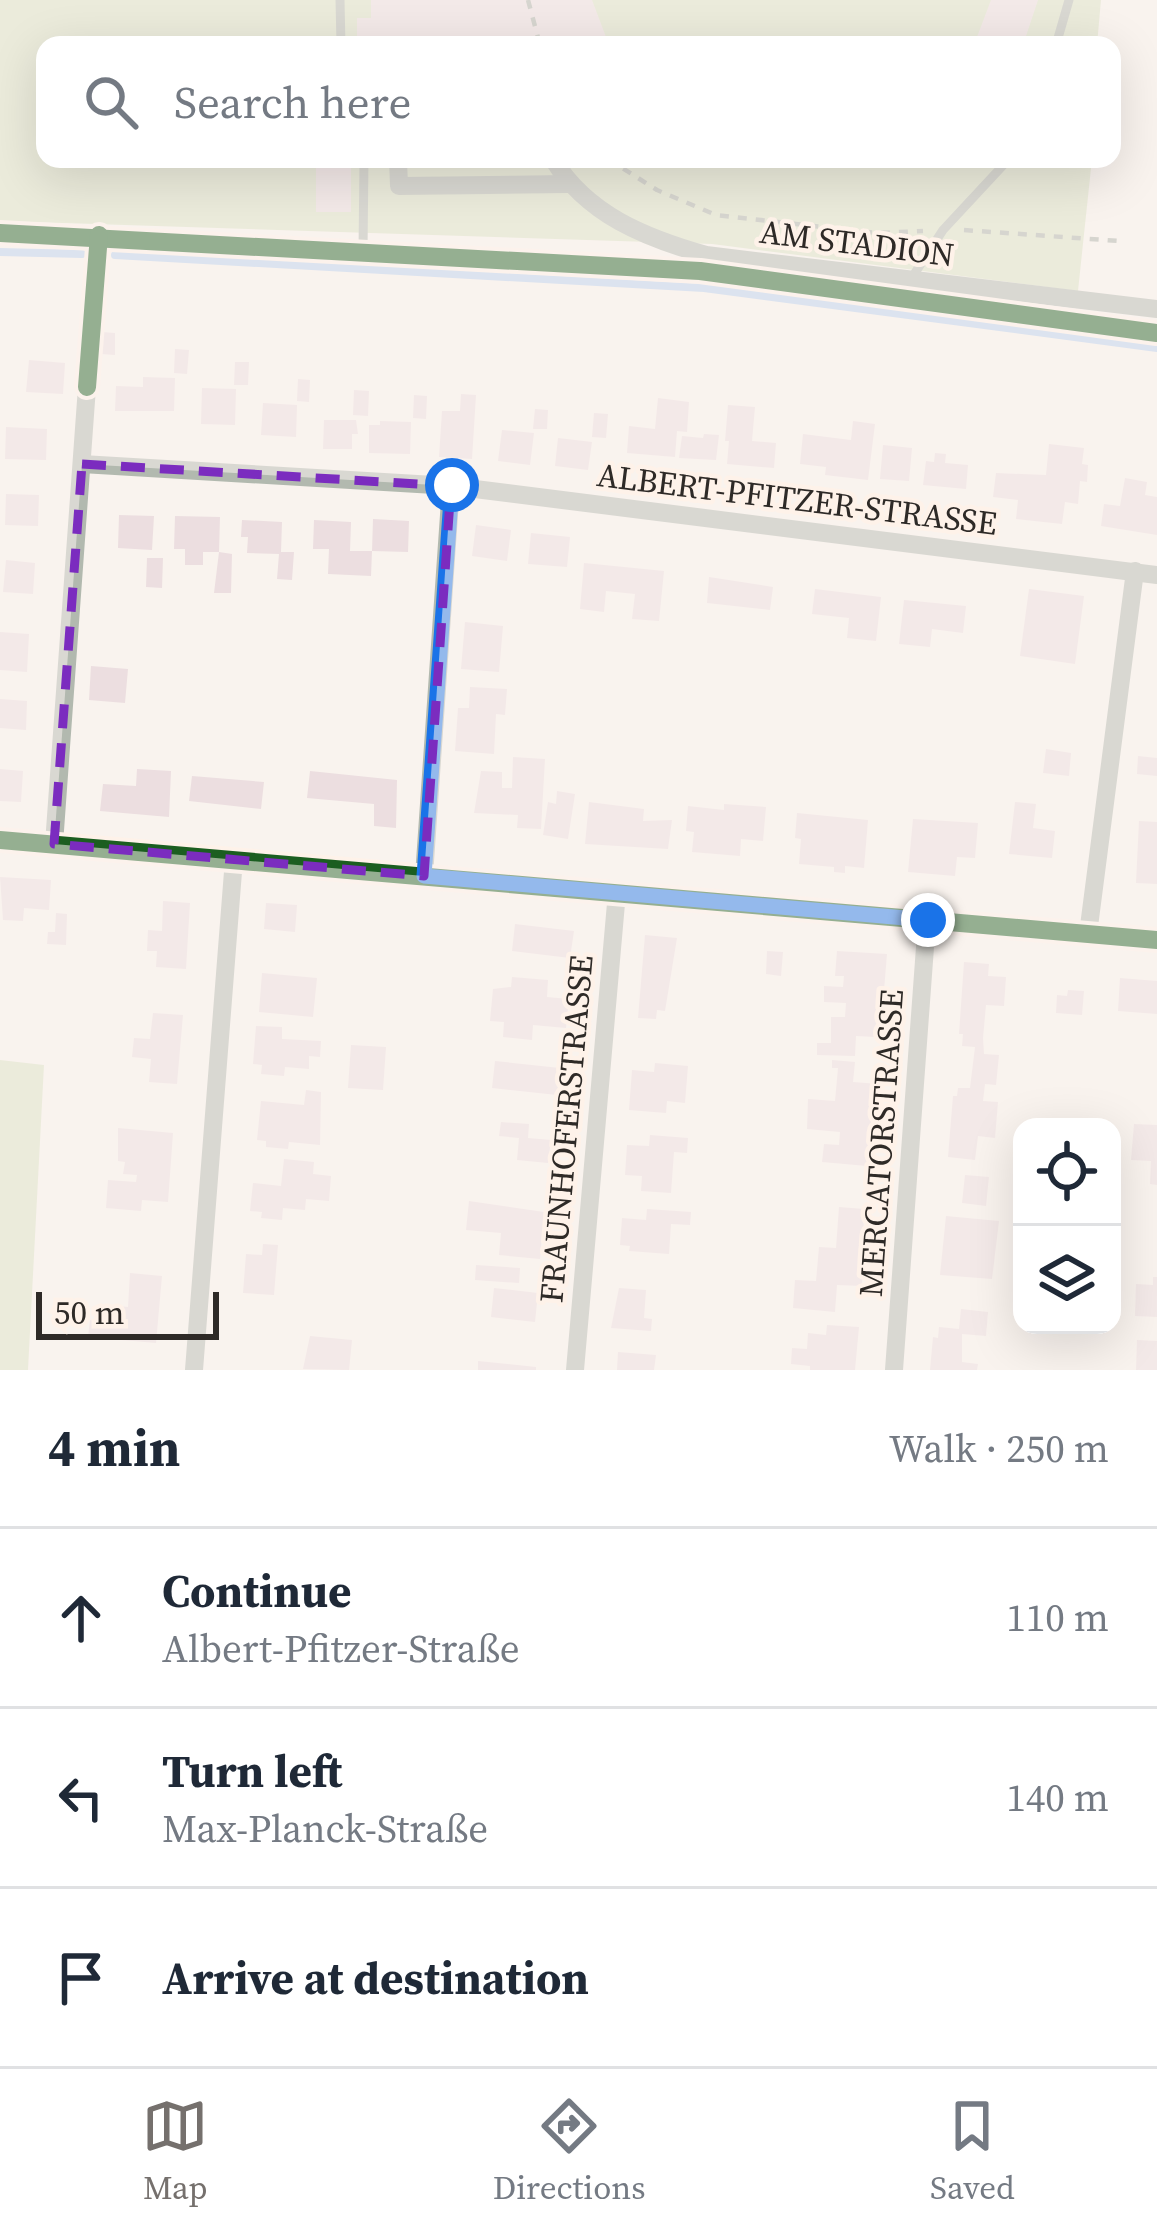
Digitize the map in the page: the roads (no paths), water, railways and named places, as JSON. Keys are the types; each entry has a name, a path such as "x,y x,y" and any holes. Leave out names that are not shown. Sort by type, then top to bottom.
{"street":[{"path":"398,168 399,186 568,184"},
{"name":"AM STADION","path":"558,168 568,184 601,211 656,241 706,255 1157,309"},
{"path":"54,844 87,387"},
{"name":"ALBERT-PFITZER-STRASSE","path":"82,464 452,485 1157,575"},
{"path":"424,876 452,485"},
{"path":"1088,934 1136,572"},
{"path":"0,840 1157,940"},
{"path":"194,1370 234,860"},
{"name":"FRAUNHOFERSTRASSE","path":"575,1370 617,892"},
{"name":"MERCATORSTRASSE","path":"894,1370 928,920"}],"lane":[{"path":"340,0 340,36"},
{"path":"1059,36 1069,0"},
{"path":"363,251 364,168"},
{"path":"910,279 943,230 1001,168"}],"waterway":[{"path":"0,252 82,254"},
{"path":"115,255 704,288 1157,348"}]}
